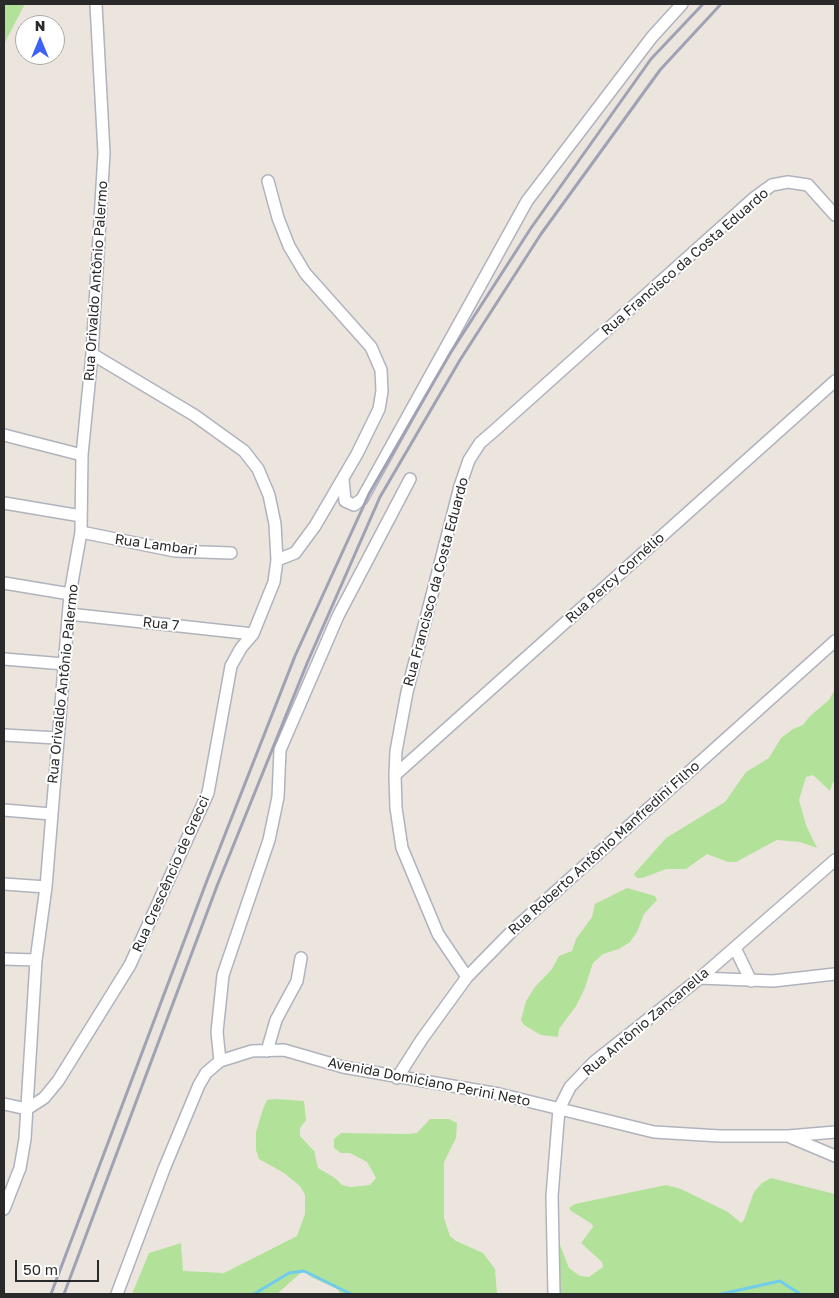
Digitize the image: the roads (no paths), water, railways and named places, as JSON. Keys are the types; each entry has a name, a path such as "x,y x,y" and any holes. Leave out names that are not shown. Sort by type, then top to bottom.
{"street":[{"name":"Rua Orivaldo Antônio Palermo","path":"4,1209 20,1168 27,1109 36,960 46,887 70,594 82,532 82,455 92,354 104,156 96,4"},
{"path":"343,478 345,501 354,506 362,499 527,201 652,37 682,4"},
{"path":"268,181 278,218 289,246 304,273 371,347 381,370 379,409 343,478 315,526 295,553 276,560"},
{"name":"Rua Francisco da Costa Eduardo","path":"467,976 438,934 402,848 396,808 395,775 396,751 407,692 460,486 469,460 490,434 754,198 772,185 788,182 808,185 835,215"},
{"name":"Rua Crescêncio de Grecci","path":"27,1109 44,1098 58,1081 130,965 208,793 231,666 241,648 254,634 274,582 276,560 275,524 269,495 258,470 244,451 194,415 92,354"},
{"name":"Rua Percy Cornélio","path":"395,775 835,381"},
{"path":"4,435 82,455"},
{"path":"117,1294 164,1168 199,1085 206,1073 220,1060 217,1032 223,975 269,840 278,797 280,750 338,616 410,479"},
{"path":"4,503 82,516"},
{"name":"Rua Lambari","path":"82,532 175,550 231,553"},
{"path":"4,582 70,594"},
{"name":"Rua 7","path":"69,614 254,634"},
{"name":"Rua Roberto Antônio Manfredini Filho","path":"398,1078 422,1039 467,976 583,866 835,641"},
{"path":"4,659 64,664"},
{"path":"4,734 57,738"},
{"path":"4,810 51,814"},
{"name":"Rua Antônio Zancanella","path":"554,1294 552,1196 558,1109 570,1087 594,1062 700,978 835,860"},
{"path":"4,884 46,887"},
{"path":"735,948 751,981"},
{"path":"267,1050 276,1020 297,981 301,958"},
{"path":"4,959 36,960"},
{"path":"700,978 751,981 805,979 835,974"},
{"name":"Avenida Domiciano Perini Neto","path":"220,1060 252,1051 284,1050 343,1067 499,1094 654,1132 720,1136 788,1136 835,1132"},
{"path":"4,1104 27,1109"},
{"path":"788,1136 835,1156"}],"waterway":[{"path":"254,1294 289,1273 304,1271 351,1294"},
{"path":"721,1294 780,1281 800,1294"}],"railway":[{"path":"51,1294 206,883 295,656 369,494 451,352 531,228 651,59 703,4"},
{"path":"64,1294 217,886 308,661 380,497 460,360 541,234 660,70 721,4"}]}
